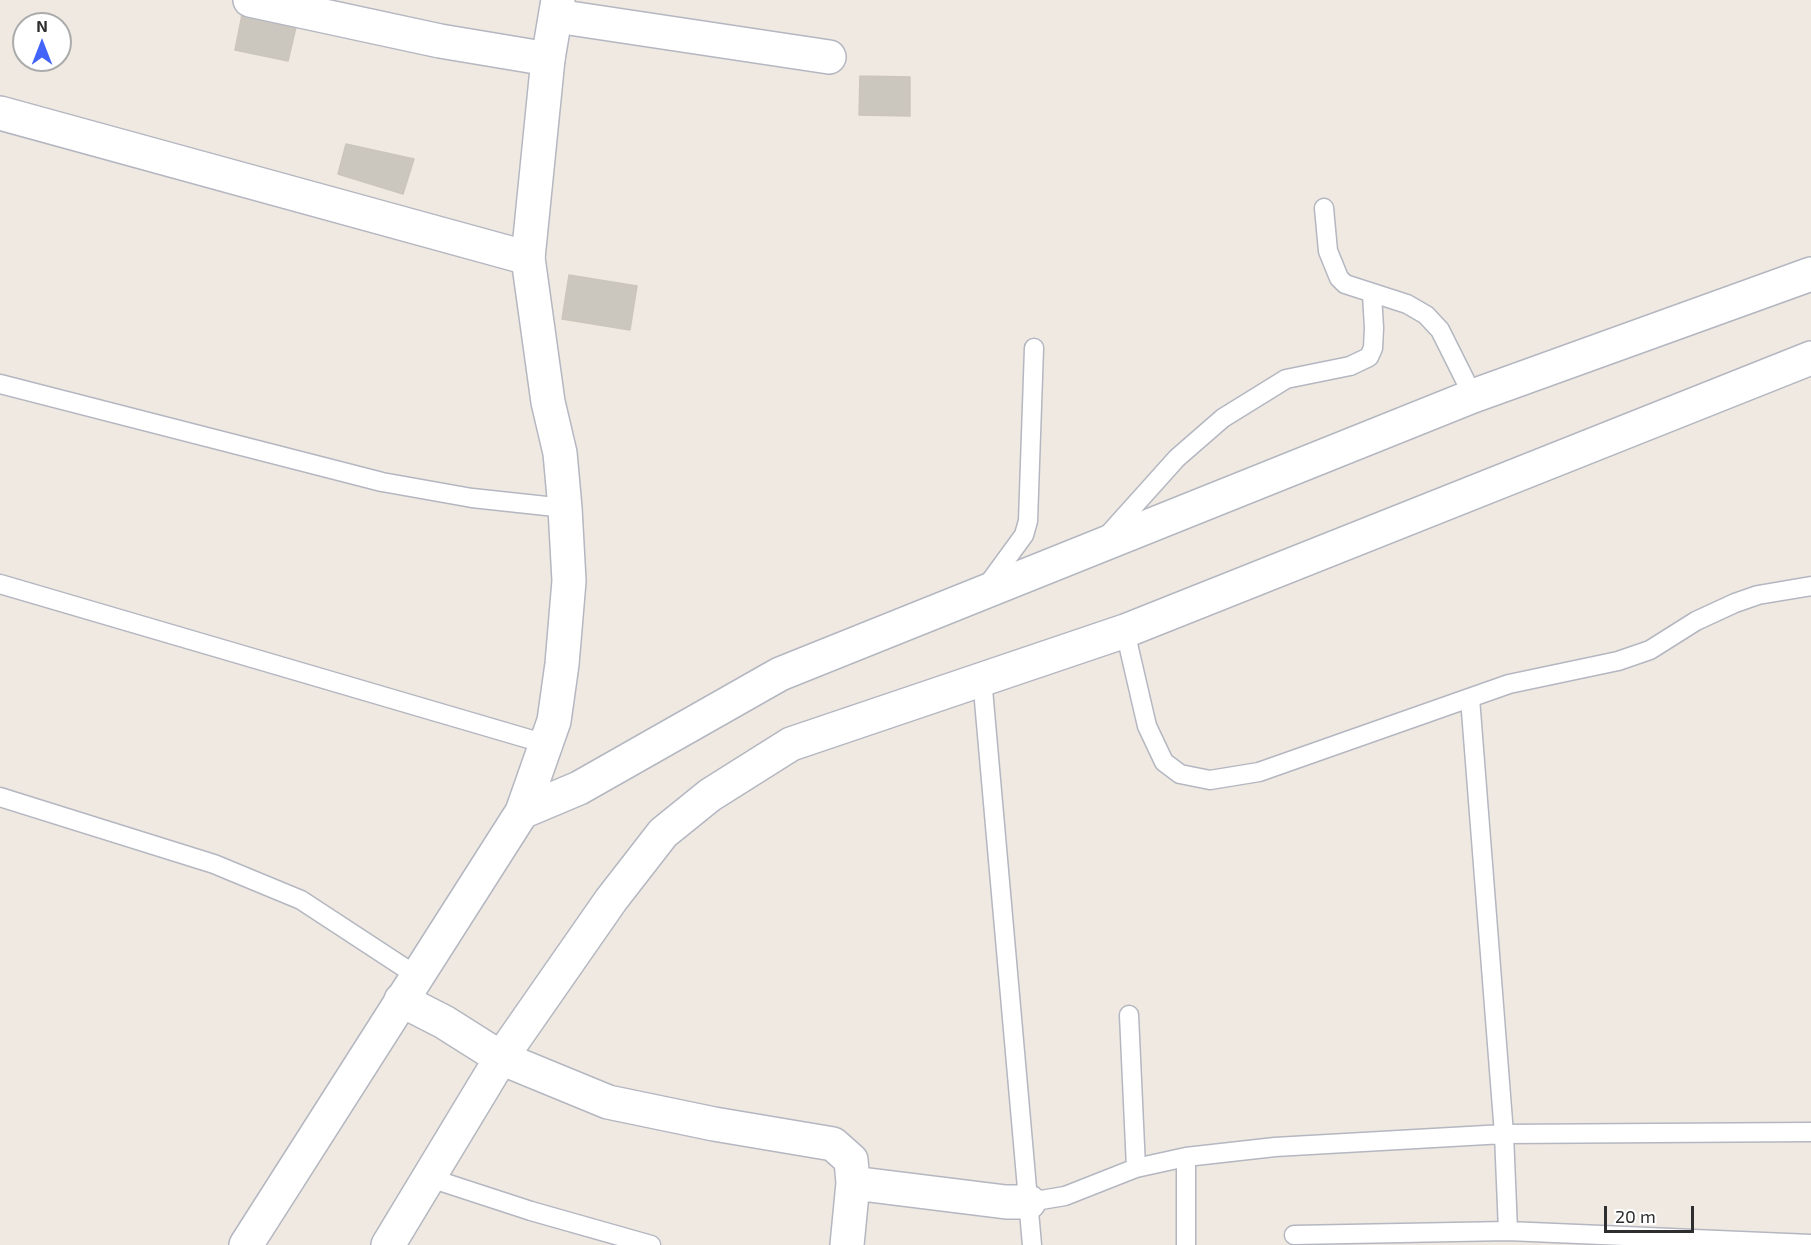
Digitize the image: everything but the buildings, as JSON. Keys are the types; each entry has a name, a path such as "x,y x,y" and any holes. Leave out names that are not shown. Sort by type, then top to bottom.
{"street":[{"path":"250,0 440,41 548,59"},
{"path":"246,1245 522,812 554,721 562,664 569,581 565,508 560,453 548,402 528,258 548,59 557,8 829,57"},
{"path":"0,113 528,258"},
{"path":"522,812 579,788 780,674 1473,396 1811,274"},
{"path":"388,1245 430,1178 489,1050 663,833 710,795 791,744 1125,631 1811,358"},
{"path":"409,988 444,1022 489,1050 608,1102 714,1125 833,1144 851,1160 853,1183 847,1245"},
{"path":"853,1183 1006,1202 1029,1202"}],"lane":[{"path":"1324,208 1328,251 1335,273 1346,284 1407,304 1426,315 1440,330 1473,396"},
{"path":"1096,548 1177,458 1223,418 1286,379 1350,366 1369,357 1373,348 1374,328 1372,294"},
{"path":"981,594 1015,549 1028,521 1034,348"},
{"path":"0,384 382,482 471,498 565,508"},
{"path":"0,584 546,744"},
{"path":"1125,631 1147,726 1164,762 1180,774 1210,780 1259,772 1509,684 1618,661 1650,650 1696,621 1735,603 1758,595 1811,586"},
{"path":"982,678 1032,1245"},
{"path":"1470,698 1504,1134 1508,1231"},
{"path":"0,797 214,864 300,900 409,988"},
{"path":"1130,1015 1136,1168"},
{"path":"1029,1202 1065,1196 1136,1168 1186,1157 1286,1146 1504,1134 1811,1132"},
{"path":"1186,1157 1186,1245"},
{"path":"430,1178 531,1211 651,1245"},
{"path":"1294,1235 1508,1231 1811,1244"}]}
